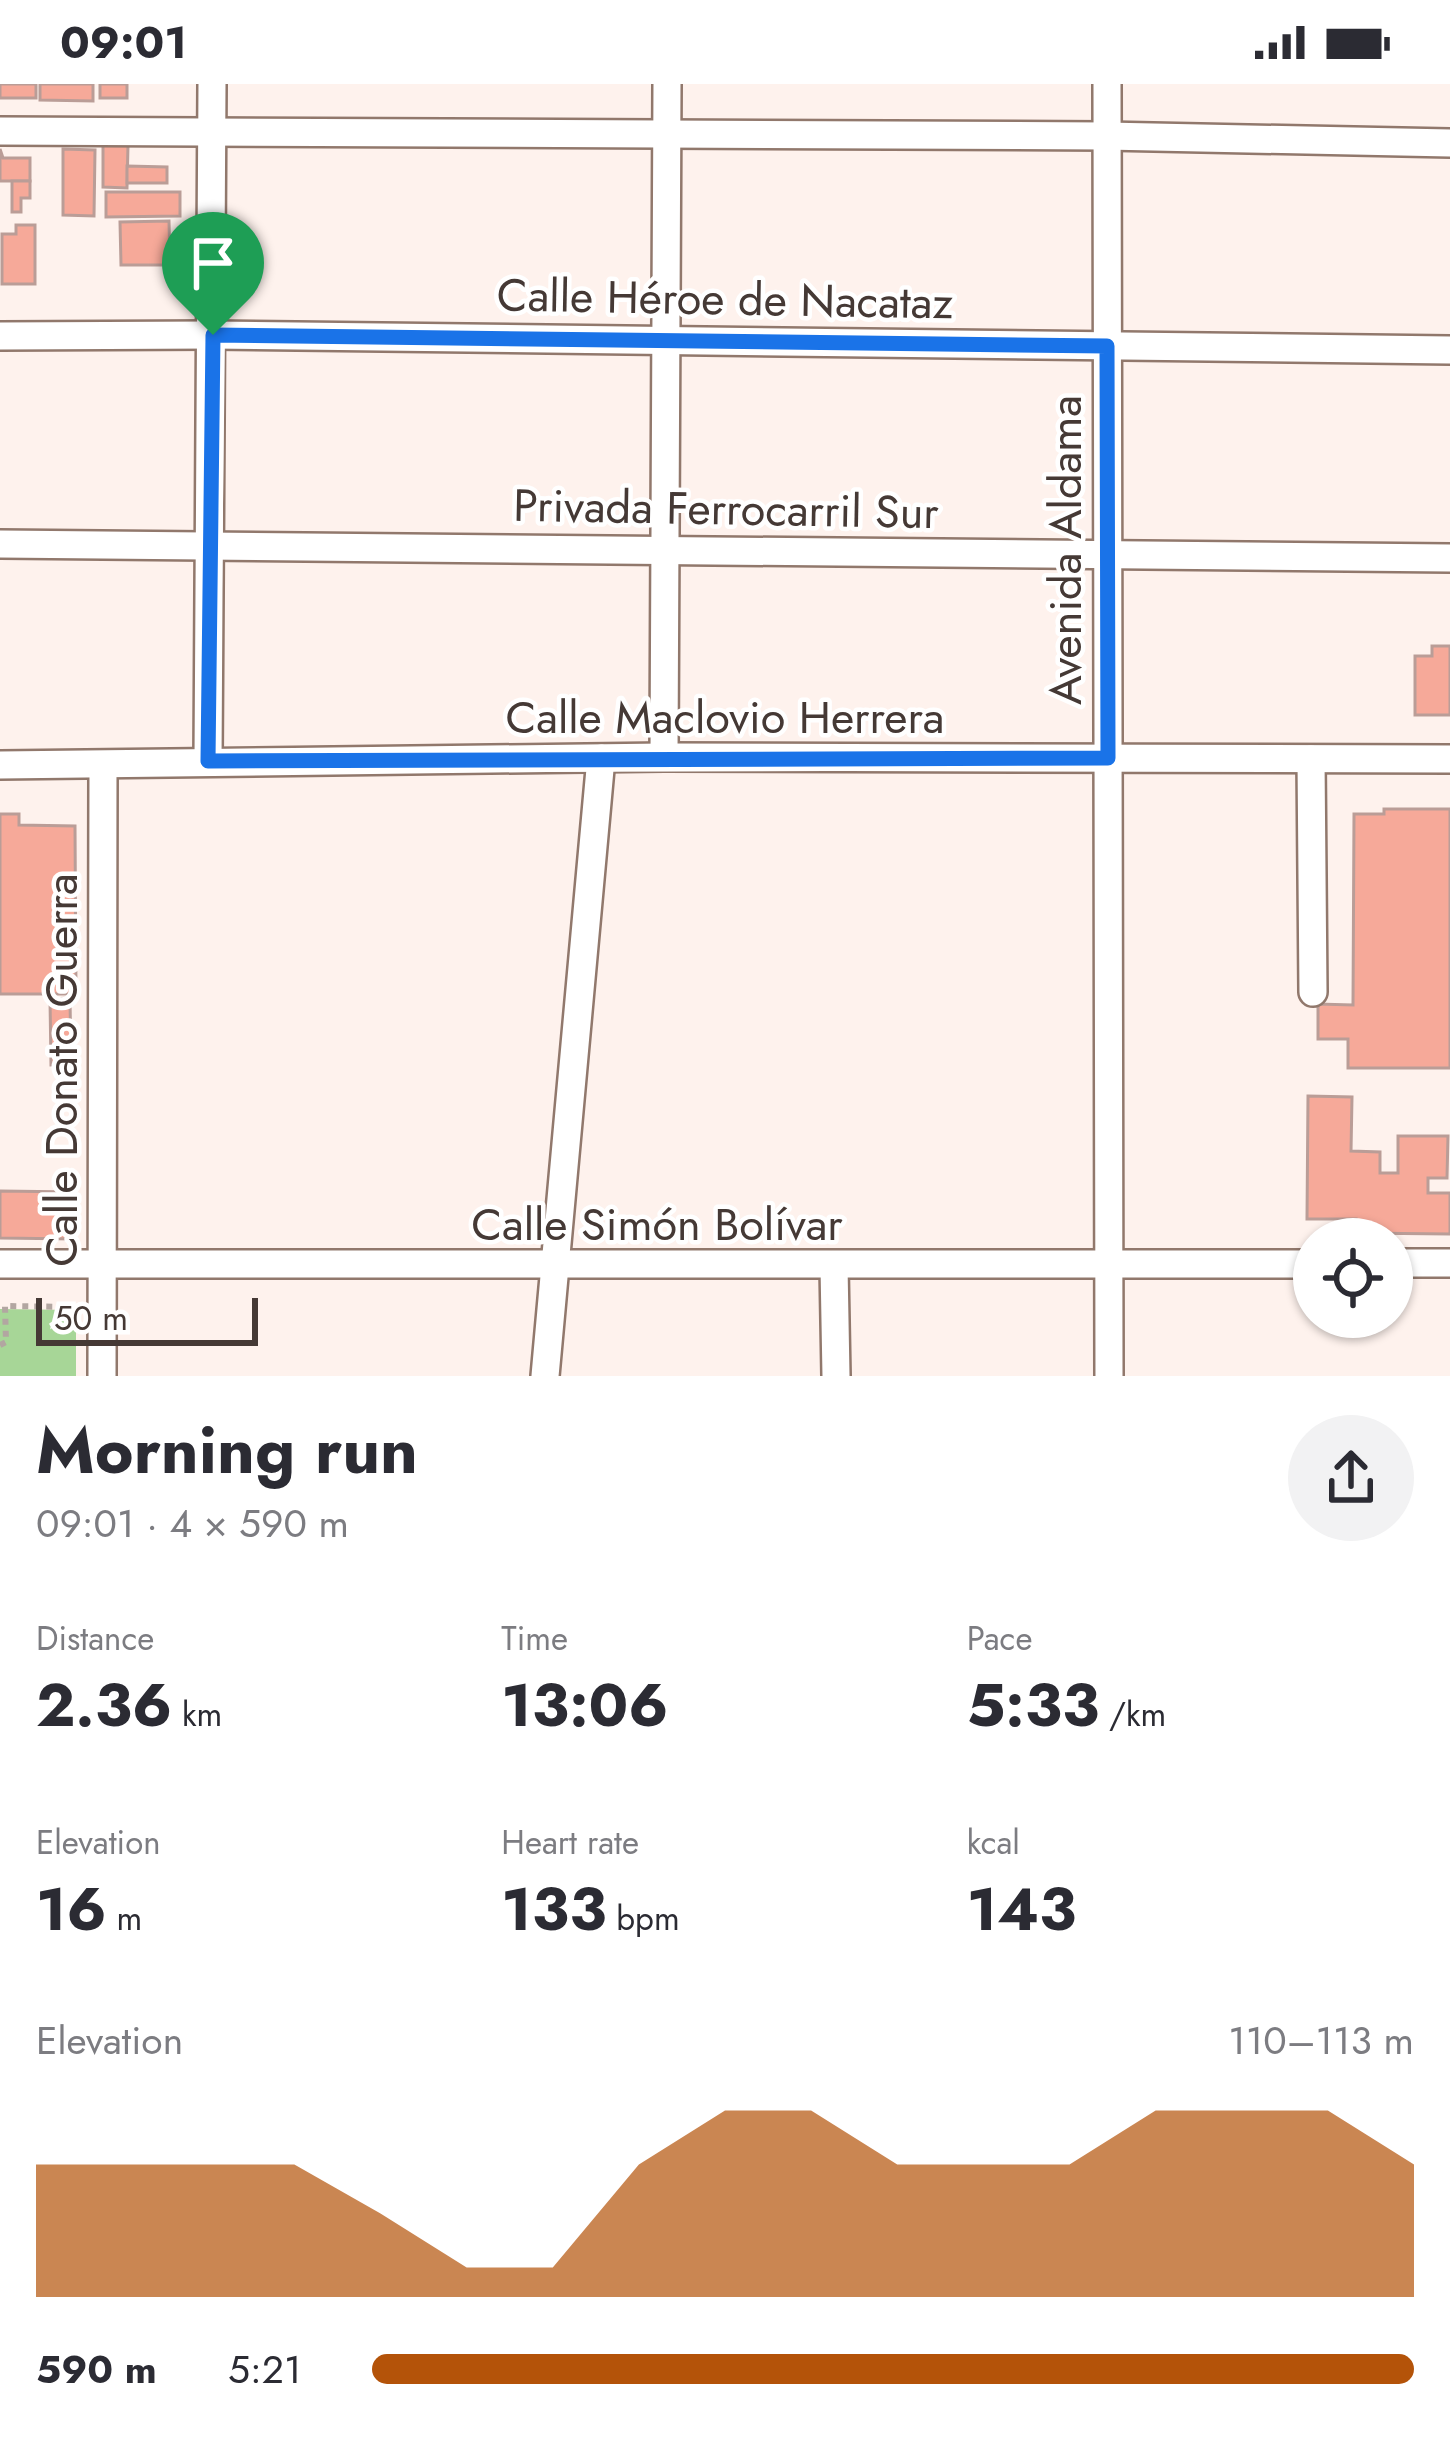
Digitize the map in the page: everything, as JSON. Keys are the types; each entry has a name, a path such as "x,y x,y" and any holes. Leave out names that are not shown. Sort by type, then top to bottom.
{"street":[{"path":"208,761 212,84"},
{"path":"664,758 667,84"},
{"name":"Avenida Aldama","path":"1107,84 1109,1376"},
{"path":"0,131 667,132 1450,143"},
{"name":"Calle Héroe de Nacataz","path":"0,336 1450,350"},
{"name":"Privada Ferrocarril Sur","path":"0,544 1450,558"},
{"path":"545,1376 602,758"},
{"name":"Calle Maclovio Herrera","path":"0,765 602,758 1450,759"},
{"path":"1311,759 1313,992"},
{"name":"Calle Donato Guerra","path":"103,1376 104,765"},
{"path":"1413,1263 1450,1263"},
{"name":"Calle Simón Bolívar","path":"0,1264 1293,1264"},
{"path":"833,1266 836,1376"}],"path":[{"path":"0,1345 6,1342 5,1306 103,1307"}],"green space":[{"path":"0,1309 76,1310 76,1376 0,1376"}],"building":[{"path":"0,84 36,84 36,98 0,98"},
{"path":"40,84 93,84 93,101 40,100"},
{"path":"100,84 127,84 127,98 100,98"},
{"path":"103,144 128,145 127,188 103,187"},
{"path":"0,149 3,158 30,158 30,181 0,181"},
{"path":"63,149 95,150 94,216 63,215"},
{"path":"127,166 167,167 167,183 127,183"},
{"path":"12,181 30,181 30,198 21,198 21,212 12,212"},
{"path":"106,192 180,192 180,216 106,217"},
{"path":"169,221 170,265 121,265 120,222"},
{"path":"16,225 35,225 35,284 2,284 2,234 16,234"},
{"path":"1432,646 1450,646 1450,715 1415,715 1415,656 1432,656"},
{"path":"1384,809 1450,809 1450,1068 1348,1068 1348,1039 1318,1039 1318,1004 1353,1005 1354,814 1384,814"},
{"path":"0,814 19,814 19,825 75,826 76,994 0,994"},
{"path":"70,998 71,1064 51,1065 50,999"},
{"path":"1308,1096 1352,1097 1351,1151 1380,1152 1380,1173 1398,1173 1398,1136 1448,1136 1447,1178 1428,1178 1428,1193 1450,1193 1450,1234 1413,1234 1413,1218 1307,1218"},
{"path":"0,1191 75,1192 74,1239 0,1238"}],"route":[{"path":"213,335 1107,346 1108,758 208,761 213,335"}]}
